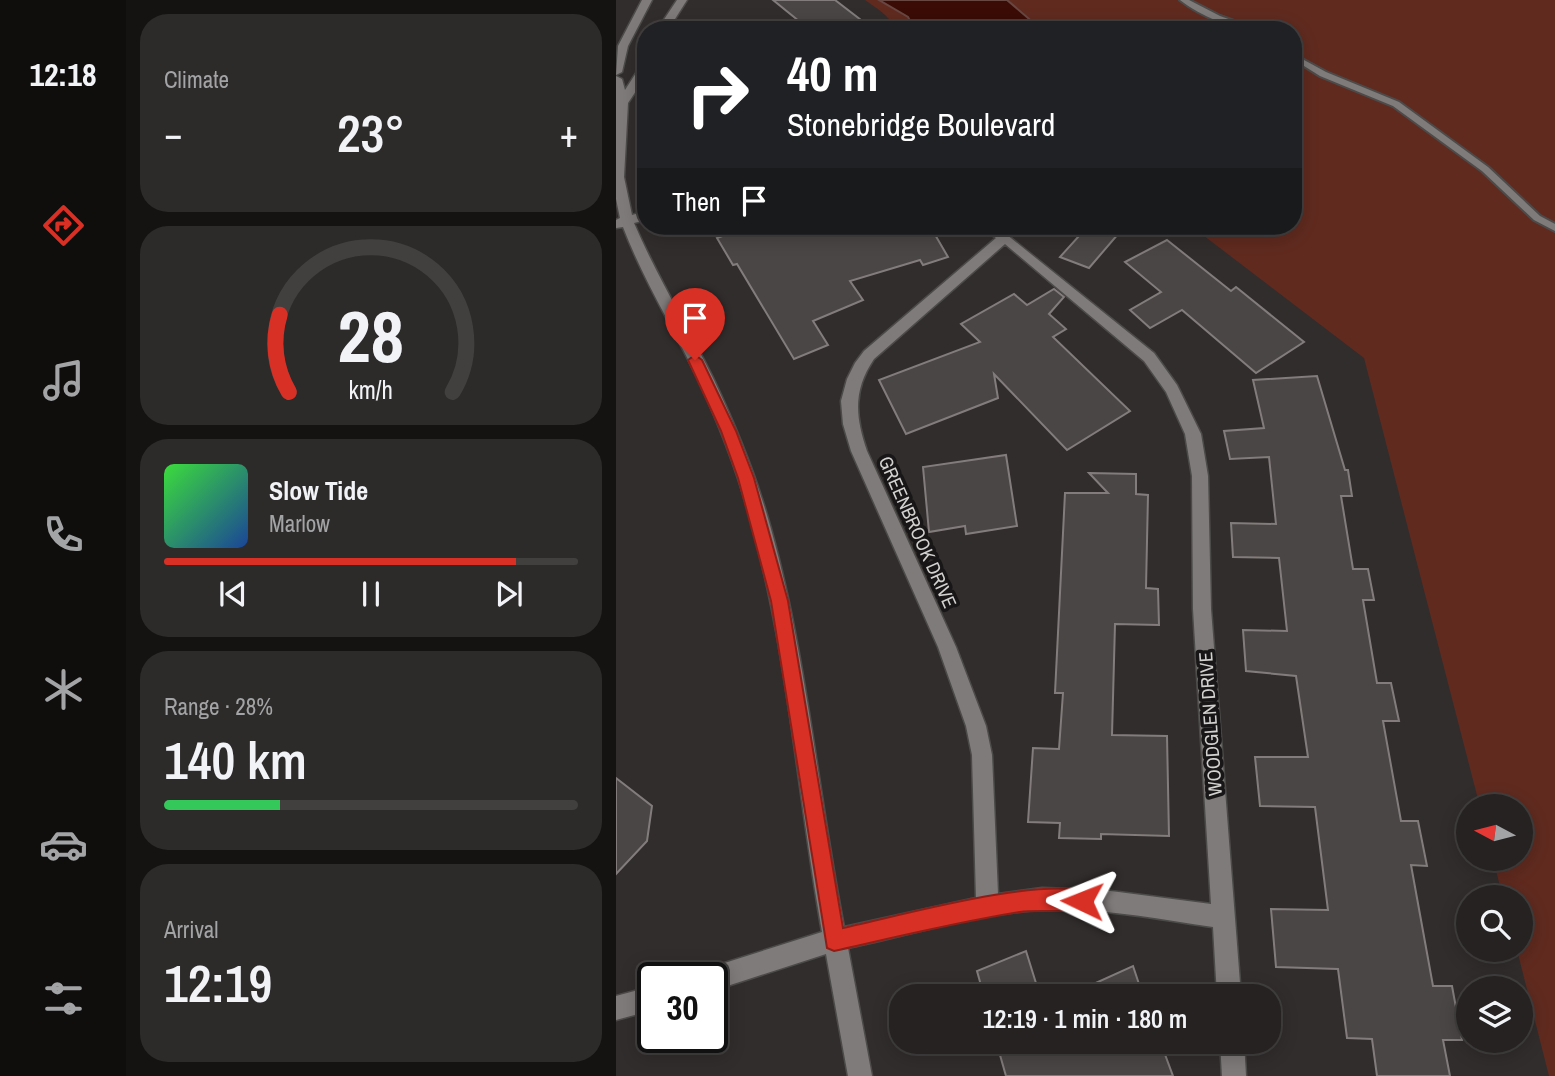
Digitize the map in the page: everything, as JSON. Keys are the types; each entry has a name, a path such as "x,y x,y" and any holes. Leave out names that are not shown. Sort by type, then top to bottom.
{"street":[{"path":"616,72 623,46 647,0"},
{"path":"668,21 682,0"},
{"path":"616,79 622,103 618,177 622,222 706,380 728,431 762,528 790,658 834,940 860,1076"},
{"path":"622,103 637,80"},
{"name":"WOODGLEN DRIVE","path":"1002,235 1149,357 1172,389 1193,433 1200,476 1202,609 1228,984"},
{"name":"GREENBROOK DRIVE","path":"988,907 982,755 976,726 947,647 859,451 849,424 847,404 854,378 869,355 1005,237"},
{"path":"728,974 834,940 988,907 1042,899 1103,901 1225,917"},
{"path":"616,1008 637,1002"},
{"path":"1233,1054 1234,1076"}],"lane":[{"path":"1184,0 1226,21"},
{"path":"1302,62 1322,74 1396,104 1485,169 1537,218 1555,228"}],"shaded area":[{"path":"865,0 1555,0 1555,1076 1549,1076 1533,1013 1533,976 1524,976 1520,962 1533,962 1533,885 1500,885 1496,872 1533,872 1533,794 1477,794 1364,358 1203,235 1302,235 1302,21 890,21"},
{"path":"879,0 1007,0 1032,21 910,21 908,17"}],"building":[{"path":"773,0 835,0 862,21 799,21"},
{"path":"725,235 935,235 948,257 923,265 920,260 850,281 863,300 813,321 828,345 794,359 737,264 733,265 717,238"},
{"path":"1080,235 1117,235 1089,268 1060,257"},
{"path":"1167,240 1231,291 1236,287 1304,342 1256,373 1182,310 1150,328 1130,310 1161,292 1125,262"},
{"path":"1054,289 1064,297 1049,314 1066,329 1053,337 1130,411 1067,450 994,374 998,398 906,434 879,380 980,342 961,324 1014,294 1027,305"},
{"path":"1317,376 1345,470 1348,470 1352,496 1341,496 1353,569 1368,569 1374,600 1363,600 1377,683 1391,683 1399,721 1383,721 1401,821 1418,821 1427,866 1411,865 1433,986 1452,986 1456,1008 1456,1040 1443,1040 1450,1076 1377,1076 1372,1039 1347,1038 1338,969 1276,967 1271,909 1328,910 1315,807 1260,806 1255,757 1308,757 1296,676 1246,671 1243,630 1287,631 1279,558 1233,557 1231,523 1276,524 1269,457 1230,459 1224,431 1264,428 1253,380"},
{"path":"1006,455 1017,526 966,534 965,526 929,532 923,467"},
{"path":"1089,473 1136,474 1136,494 1148,495 1146,588 1158,589 1159,625 1115,624 1112,735 1167,736 1169,836 1101,834 1101,839 1059,838 1060,823 1028,822 1033,748 1059,749 1063,693 1055,693 1065,493 1108,493"},
{"path":"616,778 652,806 647,841 616,874"},
{"path":"1026,951 1036,984 981,984 977,971"},
{"path":"1133,966 1139,984 1093,984"},
{"path":"1000,1054 1165,1054 1173,1076 1006,1076"}],"route":[{"path":"695,360 728,431 762,528 790,658 834,940 988,907 1042,899 1082,901"}]}
